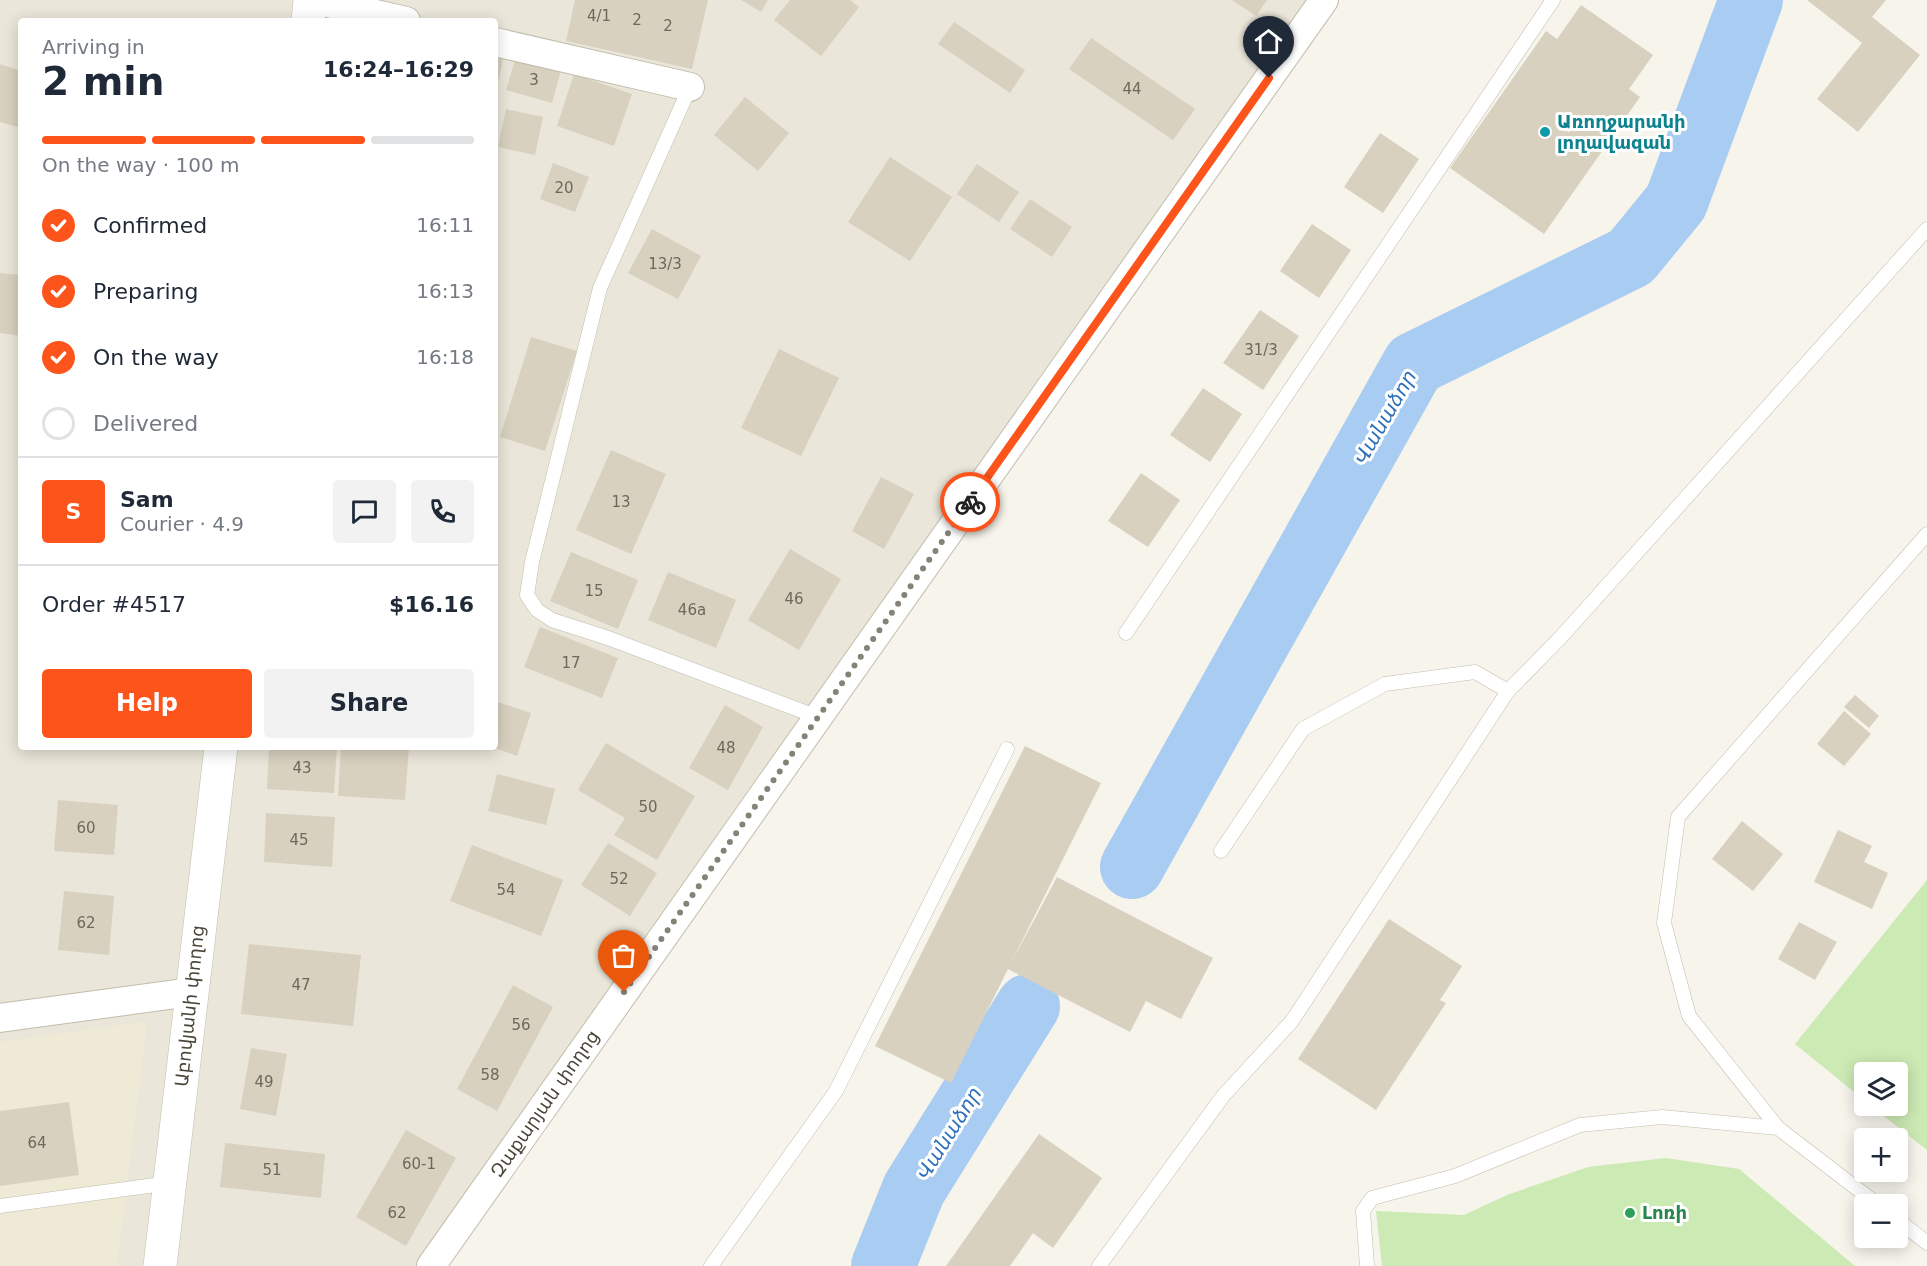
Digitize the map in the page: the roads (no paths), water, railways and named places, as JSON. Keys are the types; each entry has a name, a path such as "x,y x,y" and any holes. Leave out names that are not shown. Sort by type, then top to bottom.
{"street":[{"path":"308,18 310,0"},
{"path":"315,0 393,18"},
{"name":"Զաքարյան փողոց","path":"430,1266 1324,0"},
{"path":"498,43 690,87"},
{"name":"Աբովյանի փողոց","path":"160,1266 220,750"},
{"path":"0,1018 191,993"}],"lane":[{"path":"1126,633 1553,0"},
{"path":"690,87 600,288 532,562 527,595 537,610 552,620 608,638 818,717"},
{"path":"1099,1266 1223,1096 1292,1020 1508,691 1561,637 1927,229"},
{"path":"1864,1194 1778,1128 1689,1016 1664,923 1678,817 1927,534"},
{"path":"1221,851 1303,729 1385,684 1474,672 1508,691"},
{"path":"711,1266 836,1091 1007,749"},
{"path":"1367,1266 1363,1211 1372,1198 1455,1176 1580,1125 1662,1116 1778,1128"},
{"path":"0,1206 170,1183"},
{"path":"1908,1228 1927,1243"}],"waterway":[{"name":"Վանաձոր","path":"1132,867 1414,364 1631,257 1676,202 1751,0"},
{"name":"Վանաձոր","path":"883,1266 914,1189 1028,1006"}],"place":[{"name":"Առողջարանի լողավազան","path":"1545,132"},
{"name":"Լոռի","path":"1630,1213"}]}
